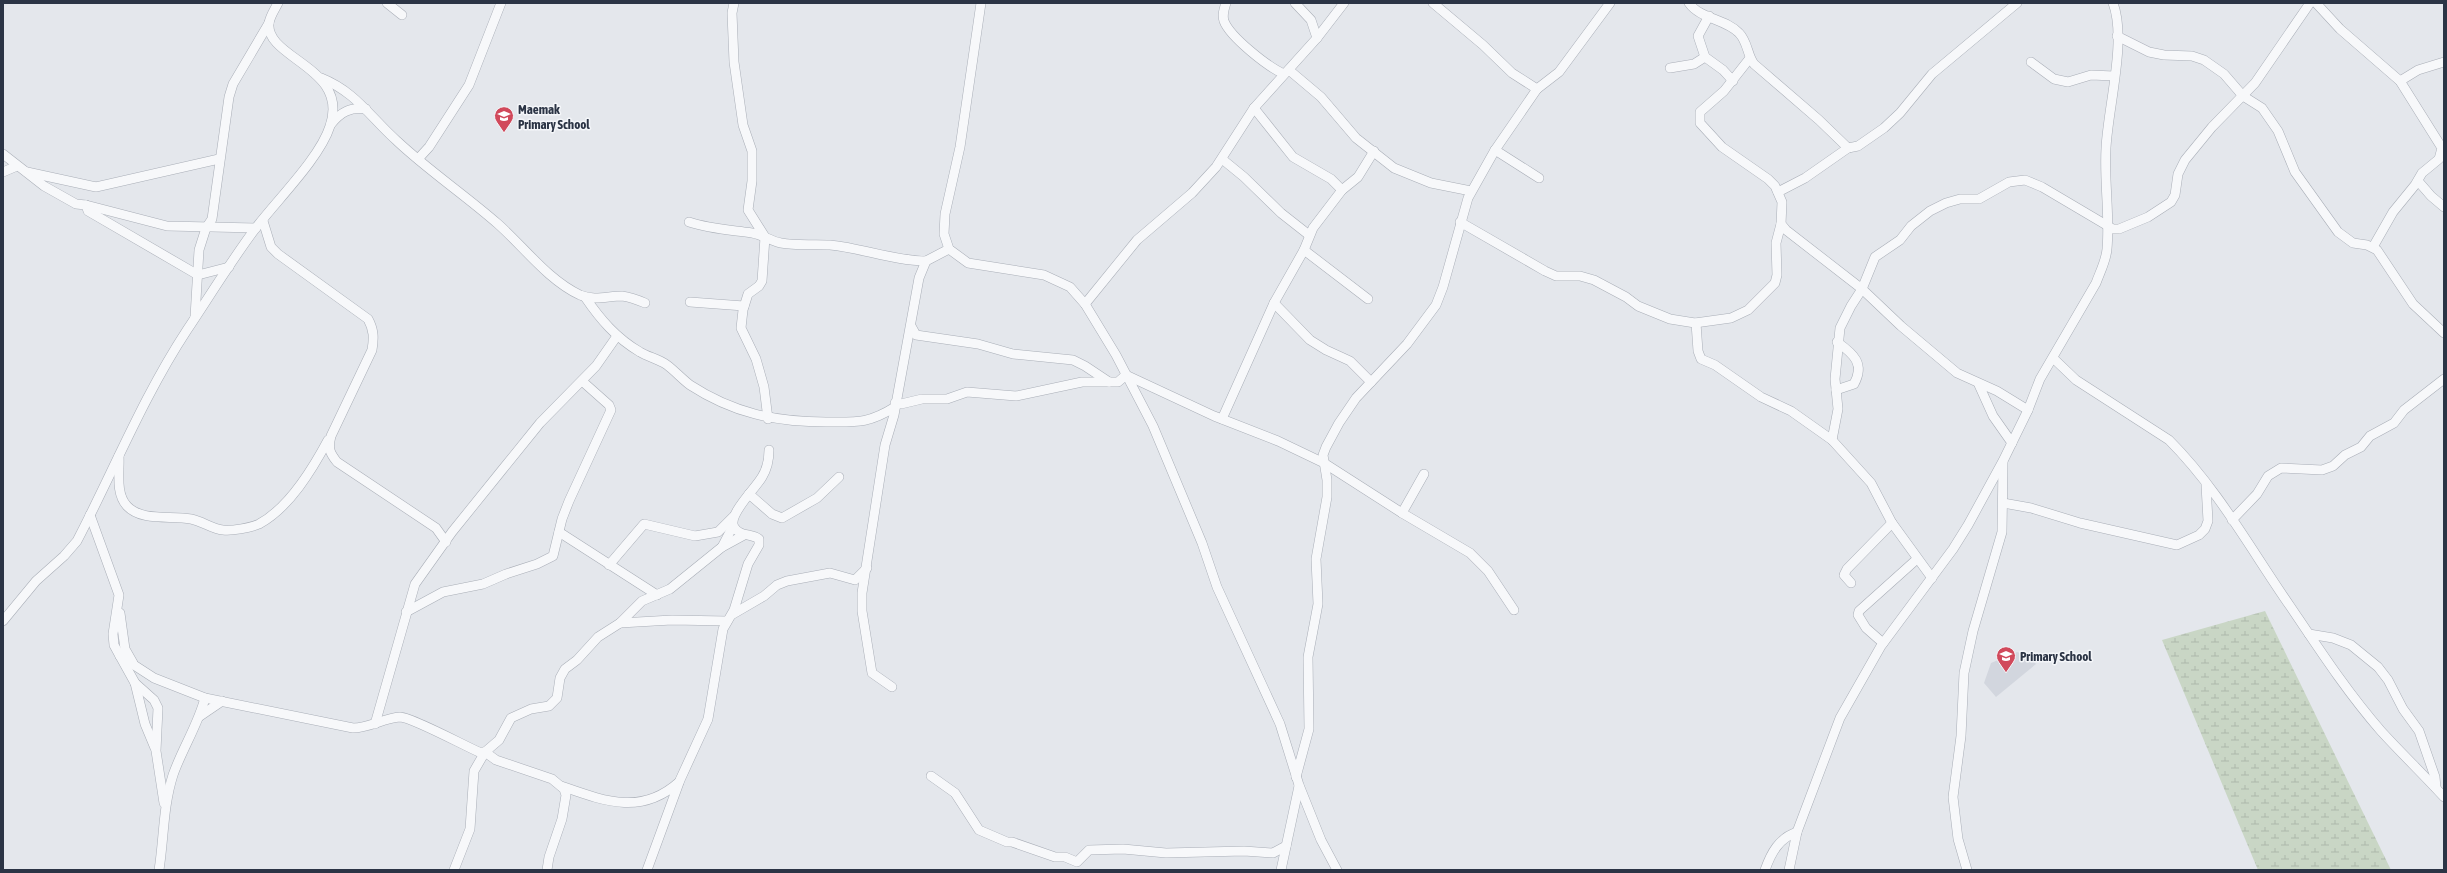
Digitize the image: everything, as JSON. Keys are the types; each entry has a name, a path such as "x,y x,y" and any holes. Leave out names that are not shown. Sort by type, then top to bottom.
{"street":[{"path":"194,319 199,250 206,228 212,219 219,159 230,91 278,3"},
{"path":"387,3 402,15"},
{"path":"418,159 429,148 468,85 501,3"},
{"path":"734,3 732,13 734,62 743,125 752,151 752,180 748,210 764,235 766,245 762,281 759,286 749,292 744,306 742,334 756,359 764,387 768,419"},
{"path":"981,3 960,147 945,214 944,234 949,249 968,263 1044,275 1070,287 1084,304 1116,355 1153,426 1202,543 1217,588 1280,724 1298,781 1321,840 1337,870"},
{"path":"1226,3 1223,19 1228,28 1273,68 1287,72 1321,97 1356,138 1403,173 1431,183 1471,191"},
{"path":"1295,3 1311,20 1317,38"},
{"path":"1084,304 1137,240 1192,193 1222,159 1254,108 1317,38 1344,3"},
{"path":"1433,3 1483,45 1512,73 1537,90"},
{"path":"1281,870 1308,729 1307,672 1318,604 1316,559 1327,497 1328,480 1324,462 1324,451 1339,423 1372,382 1407,344 1436,305 1460,222 1471,191 1495,150 1537,90 1559,72 1610,3"},
{"path":"1689,3 1698,12 1709,16 1739,32 1745,40 1750,58 1848,148"},
{"path":"1778,192 1797,183 1848,148 1858,146 1894,120 1932,74 1999,20 2017,3"},
{"path":"1789,870 1797,832 1840,718 1883,643 1965,531 2012,443 2028,410 2040,379 2054,358 2103,267 2107,250 2108,227 2106,149 2118,36 2118,20 2113,3"},
{"path":"1832,440 1838,408 1836,390 1837,342 1840,328 1850,306 1862,289 1875,257 1900,240 1914,224 1930,211 1946,203 1960,200 1979,199 2017,179 2042,186 2108,227 2119,229 2148,217 2168,206 2175,195 2178,174 2186,160 2212,127 2258,79 2310,3"},
{"path":"2316,3 2340,29 2400,81 2442,150 2439,159 2422,173 2418,181 2388,218 2373,247"},
{"path":"1709,16 1698,36 1705,57 1723,70 1733,81"},
{"path":"269,22 270,31 275,40 319,78 330,91 333,115 331,125"},
{"path":"2118,36 2149,52 2164,56 2192,56 2204,60 2224,74 2243,96 2262,108 2268,115 2295,172 2338,232 2353,243 2373,247 2390,267 2413,304 2444,334"},
{"path":"1670,68 1694,64 1705,57"},
{"path":"1460,222 1556,276 1580,276 1594,280 1654,314 1696,323 1739,315 1771,289 1776,279 1776,243 1781,224 1782,202 1778,192 1768,179 1722,147 1700,123 1700,112 1733,81 1750,58"},
{"path":"2031,62 2060,81 2068,82 2091,74 2114,76"},
{"path":"2400,81 2418,70 2444,62"},
{"path":"319,78 345,90 366,109 396,141 445,184 489,216 551,274 585,297 606,326 617,336 640,352 666,364 689,384 709,396 735,408 768,419 816,422 864,422 874,420 895,405 922,399 947,399 967,392 1016,396 1082,382 1118,382 1126,375"},
{"path":"3,621 36,580 64,556 77,541 136,416 167,361 256,228 315,153 331,125 346,111 358,108 366,109"},
{"path":"1254,108 1293,157 1331,179 1342,190"},
{"path":"1495,150 1539,178"},
{"path":"1222,419 1274,303 1304,250 1309,235 1342,190 1358,177 1374,151"},
{"path":"3,154 21,169 76,204 86,205 167,226 256,228"},
{"path":"3,172 21,169 96,187 219,159"},
{"path":"1222,159 1244,177 1281,213 1309,235"},
{"path":"2418,181 2431,196 2444,207"},
{"path":"86,205 88,211 198,275 229,267"},
{"path":"119,452 120,492 128,507 136,512 151,516 189,518 224,530 256,525 268,519 289,498 306,476 331,436 372,350 374,337 372,327 368,319 278,254 272,247 263,220"},
{"path":"689,222 706,228 764,235 774,242 783,244 830,245 873,251 913,261 926,261 949,249"},
{"path":"1781,224 1790,234 1862,289 1901,326 1957,373 1997,392 2028,410"},
{"path":"1304,250 1368,299"},
{"path":"892,687 874,676 868,658 862,611 862,593 867,568 884,445 895,405 919,278 926,261"},
{"path":"585,297 600,298 623,296 646,303"},
{"path":"690,302 744,306"},
{"path":"1274,303 1310,340 1326,350 1350,361 1372,382"},
{"path":"1696,323 1698,351 1701,359 1715,365 1761,397 1791,411 1832,440 1871,483 1892,523 1907,541 1917,559 1932,578"},
{"path":"911,326 916,335 930,338 978,344 1012,354 1073,360 1109,382"},
{"path":"375,724 415,584 446,542 540,423 596,366 617,336"},
{"path":"1836,390 1854,384 1860,372 1858,362 1837,342"},
{"path":"2054,358 2076,380 2169,440 2206,484 2232,520 2349,691 2382,732 2444,796"},
{"path":"1126,375 1222,419 1278,441 1324,462 1336,472 1361,485 1402,513 1470,553 1488,571 1514,610"},
{"path":"2232,520 2257,494 2268,476 2281,468 2322,470 2333,466 2345,455 2362,447 2370,436 2394,422 2404,410 2444,379"},
{"path":"406,612 443,592 484,584 506,574 537,564 553,556 569,501 611,410 609,405 582,381"},
{"path":"1980,385 1993,416 2012,443"},
{"path":"331,436 328,449 337,462 436,528 446,542"},
{"path":"608,565 644,524 682,534 701,535 718,532 733,517 765,470 769,450"},
{"path":"1967,870 1953,811 1961,736 1964,673 1973,631 2002,532 2003,461"},
{"path":"1402,513 1424,474"},
{"path":"750,494 772,514 782,518 817,498 839,477"},
{"path":"2003,503 2031,508 2080,524 2177,545 2199,535 2205,529 2208,521 2206,484"},
{"path":"90,515 119,596 125,648 132,663"},
{"path":"722,547 733,526 733,517"},
{"path":"1851,583 1844,575 1847,569 1892,523"},
{"path":"647,870 680,780 708,719 723,629 730,618 748,564 759,545 756,537 744,535 733,526"},
{"path":"560,532 608,565 657,595"},
{"path":"454,870 470,829 474,771 485,752 499,740 511,718 531,709 544,708 554,702 557,698 560,678 565,669 577,660 598,637 620,623 642,601 657,595 692,572 722,547 744,535"},
{"path":"1883,643 1861,622 1858,615 1859,611 1917,559"},
{"path":"620,623 730,618 764,596 777,585 788,581 830,573 855,580 867,568"},
{"path":"119,596 113,634 114,645 135,683 145,724 156,751"},
{"path":"2309,634 2333,638 2351,645 2378,667 2388,680 2403,709 2419,731 2435,777 2436,788"},
{"path":"120,656 154,678 205,698 353,728 375,724 392,718 407,718 478,752 485,752 496,760 542,775 561,786 611,803 628,804 656,798 669,791 680,780"},
{"path":"135,683 154,700 158,708 156,751 165,808"},
{"path":"159,870 165,808 173,775 200,716 205,698"},
{"path":"200,716 222,701"},
{"path":"931,776 955,793 976,827 988,836 1055,857 1065,857 1077,862 1089,850 1123,849 1166,853 1244,851 1273,853 1286,846"},
{"path":"547,870 565,804 566,795 561,786"},
{"path":"1765,870 1772,852 1790,834 1797,832"}],"shaded area":[{"name":"Primary School","path":"2017,652 2029,656 2036,664 1996,697 1984,683 1991,663"}],"green space":[{"path":"2265,611 2391,870 2258,870 2162,640"}],"place":[{"name":"Maemak Primary School","path":"504,133"},
{"name":"Primary School","path":"2006,673"}]}
